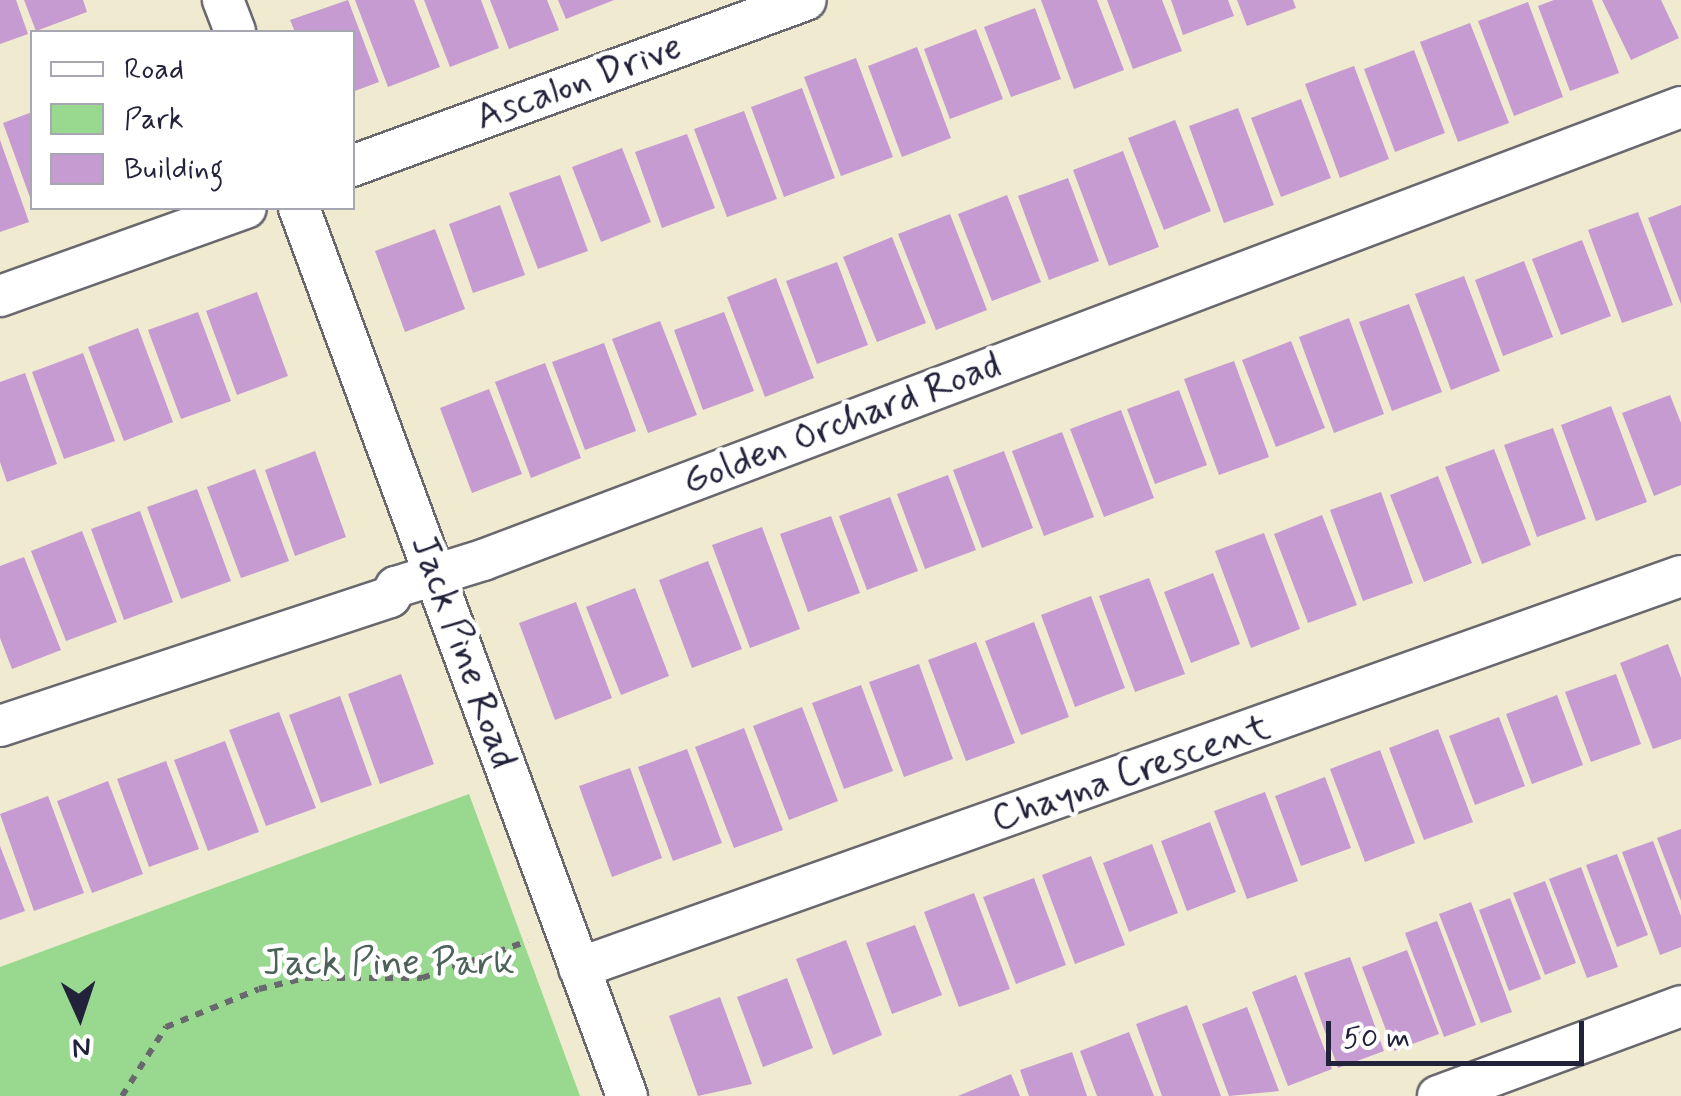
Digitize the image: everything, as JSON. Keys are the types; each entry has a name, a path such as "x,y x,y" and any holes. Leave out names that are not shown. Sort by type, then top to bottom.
{"street":[{"path":"224,0 234,30"},
{"name":"Ascalon Drive","path":"355,165 806,0"},
{"name":"Golden Orchard Road","path":"0,726 390,597 396,587 1681,107"},
{"path":"0,296 240,210"},
{"name":"Jack Pine Road","path":"300,210 627,1096"},
{"name":"Chayna Crescent","path":"579,968 1681,576"},
{"path":"1438,1096 1681,1006"}],"path":[{"path":"122,1096 166,1027 259,989 304,978 422,978 528,942"}],"green space":[{"name":"Jack Pine Park","path":"469,794 580,1096 0,1096 0,967"}],"building":[{"path":"0,0 16,0 28,34 0,44"},
{"path":"24,0 83,0 87,12 36,30"},
{"path":"348,0 379,82 355,91 355,30 294,30 290,20"},
{"path":"355,0 414,0 440,67 388,87"},
{"path":"424,0 481,0 499,48 450,67"},
{"path":"490,0 547,0 559,30 509,49"},
{"path":"558,0 614,0 566,19"},
{"path":"1041,0 1097,0 1124,70 1074,89"},
{"path":"1107,0 1162,0 1182,51 1133,69"},
{"path":"1171,0 1228,0 1234,16 1183,35"},
{"path":"1237,0 1293,0 1296,8 1247,26"},
{"path":"1554,0 1592,0 1619,73 1570,91 1538,6"},
{"path":"1602,0 1661,0 1679,38 1631,60"},
{"path":"1528,2 1563,97 1514,116 1478,21"},
{"path":"1035,8 1061,79 1011,97 984,27"},
{"path":"1470,23 1509,123 1458,142 1420,42"},
{"path":"976,29 1003,99 950,119 924,49"},
{"path":"917,47 951,138 902,157 868,66"},
{"path":"1414,50 1445,133 1395,152 1364,69"},
{"path":"856,58 893,157 841,176 804,77"},
{"path":"1354,66 1389,159 1340,178 1305,84"},
{"path":"802,88 835,178 784,197 751,107"},
{"path":"1301,99 1331,178 1281,197 1251,118"},
{"path":"1238,108 1274,205 1224,223 1189,126"},
{"path":"744,111 777,199 727,217 694,129"},
{"path":"30,113 30,197 3,123"},
{"path":"1175,120 1211,211 1164,230 1128,138"},
{"path":"687,134 715,208 662,228 635,152"},
{"path":"0,140 29,222 0,232"},
{"path":"622,148 651,222 601,242 572,167"},
{"path":"1123,151 1159,247 1109,266 1073,170"},
{"path":"560,175 588,251 538,269 509,193"},
{"path":"1068,178 1099,261 1049,280 1018,196"},
{"path":"1007,195 1041,282 992,301 958,214"},
{"path":"500,205 525,275 473,293 449,224"},
{"path":"1681,205 1681,304 1648,218"},
{"path":"1638,212 1673,305 1622,323 1588,230"},
{"path":"950,214 987,310 936,330 898,234"},
{"path":"435,229 465,309 405,332 375,251"},
{"path":"892,237 926,323 877,342 843,257"},
{"path":"1582,240 1611,316 1561,335 1532,259"},
{"path":"1524,261 1553,337 1503,356 1475,280"},
{"path":"837,262 868,345 817,364 786,281"},
{"path":"1464,276 1500,371 1451,390 1415,294"},
{"path":"776,278 814,378 765,397 727,297"},
{"path":"257,292 288,376 237,395 206,311"},
{"path":"1409,304 1442,392 1392,411 1359,322"},
{"path":"198,312 231,401 181,419 148,330"},
{"path":"724,312 754,391 703,410 674,330"},
{"path":"1349,318 1384,414 1334,433 1299,337"},
{"path":"660,321 697,415 648,433 612,339"},
{"path":"138,328 173,422 124,441 88,347"},
{"path":"1291,341 1325,428 1276,447 1242,360"},
{"path":"604,343 636,431 585,450 552,362"},
{"path":"83,353 115,441 64,459 32,372"},
{"path":"1234,361 1269,457 1219,475 1184,379"},
{"path":"545,363 581,458 531,478 495,382"},
{"path":"25,373 57,464 7,482 0,462 0,382"},
{"path":"489,389 522,474 472,493 440,408"},
{"path":"1179,390 1207,465 1155,484 1127,409"},
{"path":"1670,395 1681,423 1681,485 1654,496 1622,413"},
{"path":"1611,406 1647,502 1596,521 1561,425"},
{"path":"1121,410 1154,498 1104,517 1070,429"},
{"path":"1553,428 1586,519 1537,537 1504,445"},
{"path":"1062,432 1094,517 1044,536 1012,451"},
{"path":"1494,449 1531,545 1482,564 1445,467"},
{"path":"315,451 346,537 295,556 265,470"},
{"path":"1004,451 1033,528 982,548 953,470"},
{"path":"255,469 289,561 241,578 207,487"},
{"path":"948,475 976,550 925,569 897,494"},
{"path":"1438,476 1472,563 1424,582 1390,495"},
{"path":"197,489 231,581 181,599 147,507"},
{"path":"1381,492 1413,583 1363,601 1330,510"},
{"path":"890,497 918,571 867,590 839,516"},
{"path":"140,511 173,602 124,620 91,529"},
{"path":"1322,515 1357,605 1308,623 1274,534"},
{"path":"831,516 860,593 808,612 780,534"},
{"path":"762,527 800,629 750,648 712,545"},
{"path":"82,531 117,622 66,641 31,551"},
{"path":"1264,533 1300,629 1251,648 1215,551"},
{"path":"24,557 61,650 12,669 0,638 0,566"},
{"path":"708,561 742,649 692,668 659,580"},
{"path":"1213,573 1240,644 1191,663 1164,592"},
{"path":"1149,578 1185,674 1135,692 1099,596"},
{"path":"635,588 669,676 621,695 586,607"},
{"path":"1091,596 1125,688 1075,707 1041,615"},
{"path":"576,602 612,698 555,720 519,623"},
{"path":"1034,622 1069,717 1021,735 985,641"},
{"path":"976,642 1015,743 966,761 928,660"},
{"path":"1668,644 1681,678 1681,739 1653,749 1620,663"},
{"path":"919,664 953,759 904,777 869,682"},
{"path":"401,674 434,764 380,784 348,694"},
{"path":"1616,674 1641,744 1591,762 1565,692"},
{"path":"861,685 893,771 844,789 812,703"},
{"path":"1557,695 1583,765 1532,784 1506,714"},
{"path":"340,696 372,785 321,803 289,715"},
{"path":"802,707 838,801 789,820 753,726"},
{"path":"279,712 316,808 266,826 229,730"},
{"path":"1499,717 1525,786 1475,805 1449,736"},
{"path":"744,728 783,830 734,848 695,747"},
{"path":"1438,729 1473,822 1424,840 1389,748"},
{"path":"225,741 259,832 208,851 174,760"},
{"path":"687,749 722,843 673,861 638,767"},
{"path":"1380,750 1415,843 1365,862 1330,769"},
{"path":"166,761 199,849 149,867 117,779"},
{"path":"630,768 662,858 612,877 579,786"},
{"path":"1325,777 1351,848 1301,866 1275,796"},
{"path":"108,781 143,874 92,893 57,801"},
{"path":"1265,792 1298,881 1247,899 1214,811"},
{"path":"48,796 84,893 34,911 0,814"},
{"path":"1210,822 1236,892 1187,911 1161,841"},
{"path":"1681,829 1681,901 1657,838"},
{"path":"1653,841 1681,916 1681,947 1660,955 1622,852"},
{"path":"1152,844 1178,913 1129,932 1103,863"},
{"path":"0,846 25,911 0,920"},
{"path":"1617,854 1648,935 1617,947 1586,865"},
{"path":"1091,856 1125,945 1075,964 1042,875"},
{"path":"1581,867 1618,967 1587,978 1549,879"},
{"path":"1034,878 1066,965 1016,984 983,897"},
{"path":"1545,881 1576,963 1545,975 1513,893"},
{"path":"974,893 1010,989 959,1007 924,912"},
{"path":"1510,898 1541,979 1509,991 1479,910"},
{"path":"1471,902 1512,1012 1481,1023 1439,914"},
{"path":"1437,921 1476,1025 1444,1037 1405,933"},
{"path":"915,925 942,995 892,1014 866,943"},
{"path":"846,940 882,1035 833,1055 796,959"},
{"path":"1407,950 1439,1034 1394,1051 1362,967"},
{"path":"1350,957 1384,1051 1338,1068 1304,973"},
{"path":"1296,975 1332,1069 1288,1086 1252,992"},
{"path":"787,978 813,1048 763,1067 737,997"},
{"path":"720,997 752,1084 698,1096 669,1016"},
{"path":"1187,1005 1221,1096 1162,1096 1136,1024"},
{"path":"1247,1007 1279,1091 1229,1096 1202,1024"},
{"path":"1129,1032 1154,1096 1097,1096 1080,1051"},
{"path":"1072,1052 1087,1096 1029,1096 1020,1070"},
{"path":"1011,1074 1020,1096 958,1096"}]}
